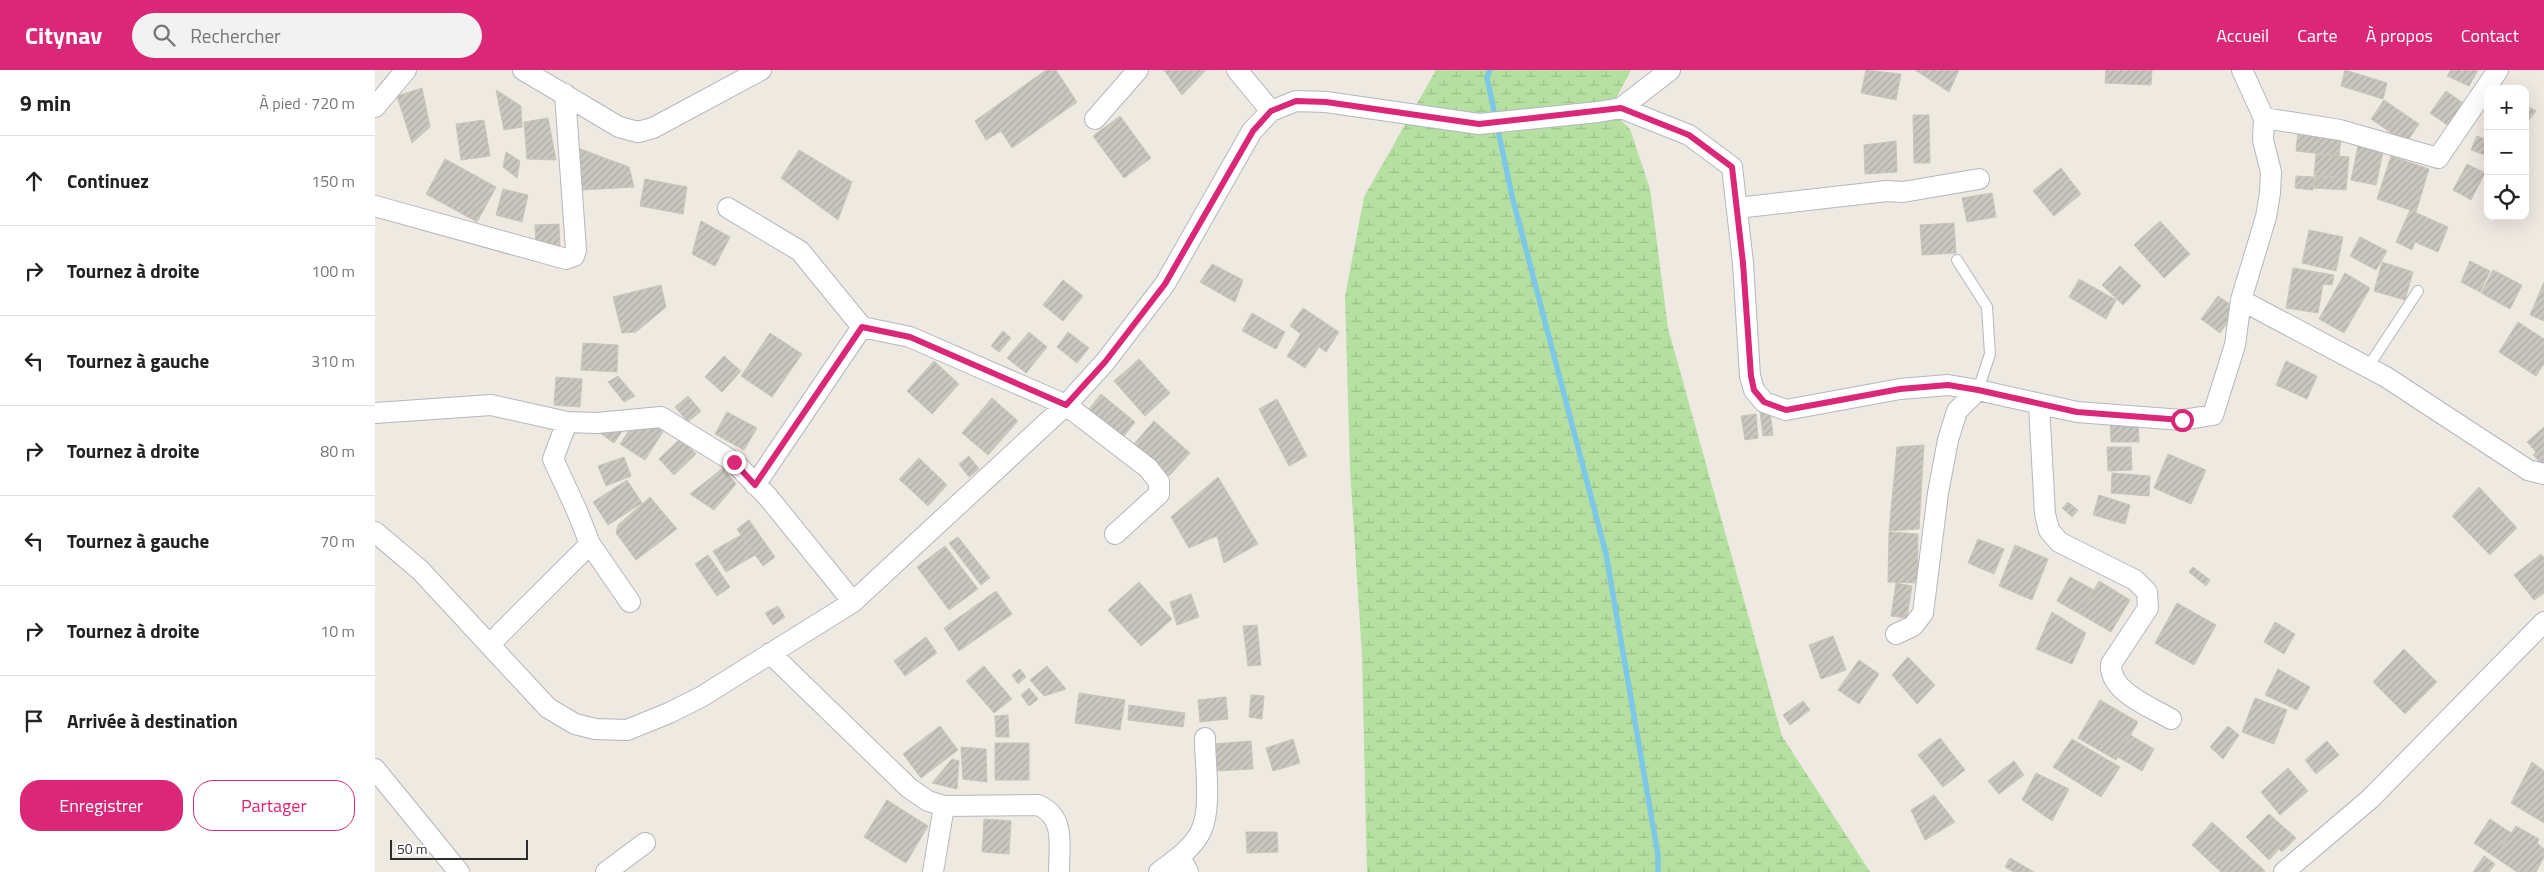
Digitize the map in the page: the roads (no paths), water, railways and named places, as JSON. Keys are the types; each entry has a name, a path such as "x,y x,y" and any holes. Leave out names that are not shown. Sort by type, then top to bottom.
{"street":[{"path":"375,107 406,70"},
{"path":"523,70 619,127 638,132 653,128 761,70"},
{"path":"1095,120 1138,70"},
{"path":"1237,70 1271,111"},
{"path":"1621,108 1670,70"},
{"path":"375,532 420,570 548,708 575,724 595,729 627,730 669,713 701,697 853,602 1066,405 1105,362 1165,284 1253,131 1271,111 1296,101 1326,102 1479,124 1621,108 1689,135 1732,167 1751,376 1754,390 1764,402 1786,410 1900,389 1948,385 2077,412 2182,420 2213,415 2235,345 2241,300 2266,217 2270,193 2271,172 2263,140 2264,118 2242,70"},
{"path":"2264,118 2340,130 2438,158 2498,70"},
{"path":"375,206 565,259 574,256 576,250 565,94"},
{"path":"1737,208 1887,191 1903,192 1979,179"},
{"path":"729,208 800,251 862,327 910,337 1066,405 1148,468 1159,482 1159,494 1115,534"},
{"path":"2241,300 2368,367 2536,472 2544,484"},
{"path":"755,485 862,327"},
{"path":"1896,634 1913,626 1923,613 1937,502 1948,440 1957,411 1978,390"},
{"path":"375,413 491,405 567,422 597,423 661,416 734,462 768,497 853,602"},
{"path":"2039,405 2045,514 2049,530 2059,542 2135,580 2147,592 2148,608 2111,664 2110,673 2119,688 2171,719"},
{"path":"567,422 553,459 590,544 630,602"},
{"path":"489,645 590,544"},
{"path":"2285,872 2370,799 2544,622"},
{"path":"770,653 909,788 928,801 944,806 1038,804 1050,810 1059,825 1059,872"},
{"path":"1159,872 1184,864 1201,832 1206,813 1205,738"},
{"path":"375,769 459,872"},
{"path":"933,872 944,806"},
{"path":"606,872 645,843"}],"lane":[{"path":"1957,260 1987,307 1990,354 1978,390"},
{"path":"2368,367 2418,291"}],"waterway":[{"path":"1490,70 1487,78 1512,196 1606,554 1658,855 1658,872"}]}
